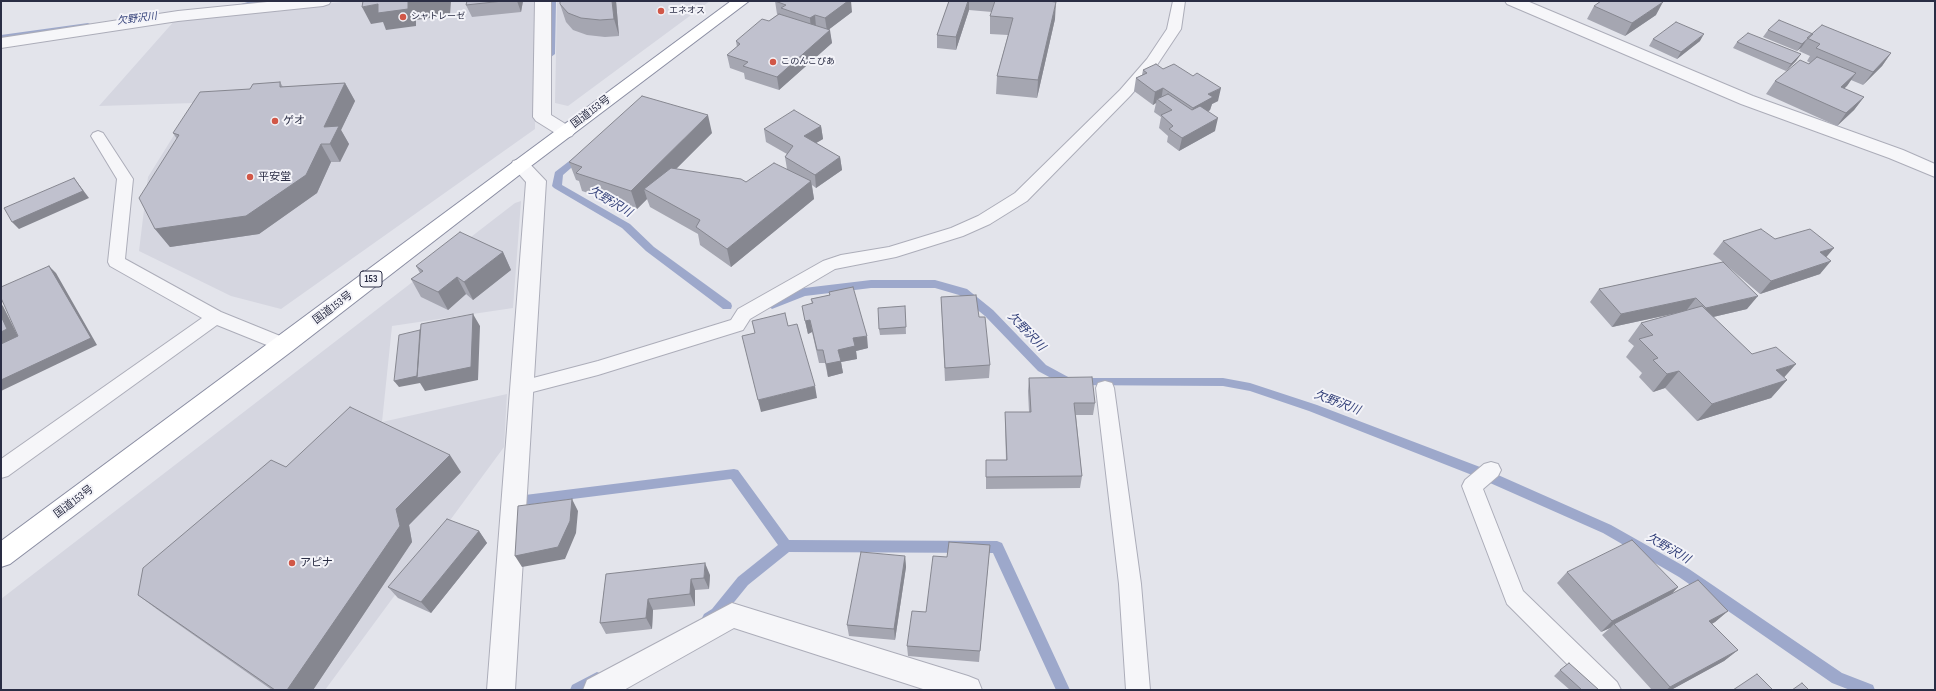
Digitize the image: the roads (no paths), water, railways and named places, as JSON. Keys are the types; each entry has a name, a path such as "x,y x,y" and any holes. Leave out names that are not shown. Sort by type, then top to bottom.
{"highway":[{"name":"国道153号","path":"1,556 284,345 520,165 741,1"}],"street":[{"path":"1,42 178,16 323,1"},
{"path":"543,1 542,117 566,132"},
{"path":"1513,1 1747,100 1896,154 1935,171"},
{"path":"501,690 536,181 520,165"},
{"path":"597,690 732,615 968,690"}],"lane":[{"path":"521,388 598,368 737,324 744,314 829,265 840,261 890,253 957,232 984,220 1021,197 1126,93 1152,62 1174,29 1179,1"},
{"path":"98,136 125,179 116,262 215,317 284,345"},
{"path":"1,470 215,317"},
{"path":"1105,388 1130,584 1138,690"},
{"path":"1491,470 1472,486 1515,597 1608,690"}],"waterway":[{"name":"欠野沢川","path":"245,4 274,1"},
{"name":"欠野沢川","path":"551,54 552,1"},
{"name":"欠野沢川","path":"1,37 88,25"},
{"name":"欠野沢川","path":"581,155 558,174 557,186 626,226 650,249 727,306"},
{"name":"欠野沢川","path":"772,305 804,292 871,284 935,284 963,292 989,313 1042,368 1068,382 1223,382 1250,387 1313,408 1476,471 1607,529 1684,573 1837,678 1868,690"},
{"path":"525,500 734,474 786,546"},
{"path":"709,618 717,613 743,581 786,546"},
{"path":"786,546 997,547 1063,690"},
{"path":"577,690 597,679"}],"place":[{"name":"エネオス","path":"661,11"},
{"name":"シャトレーゼ","path":"403,17"},
{"name":"このんこぴあ","path":"773,62"},
{"name":"ゲオ","path":"275,121"},
{"name":"平安堂","path":"250,177"},
{"name":"アピナ","path":"292,563"}]}
